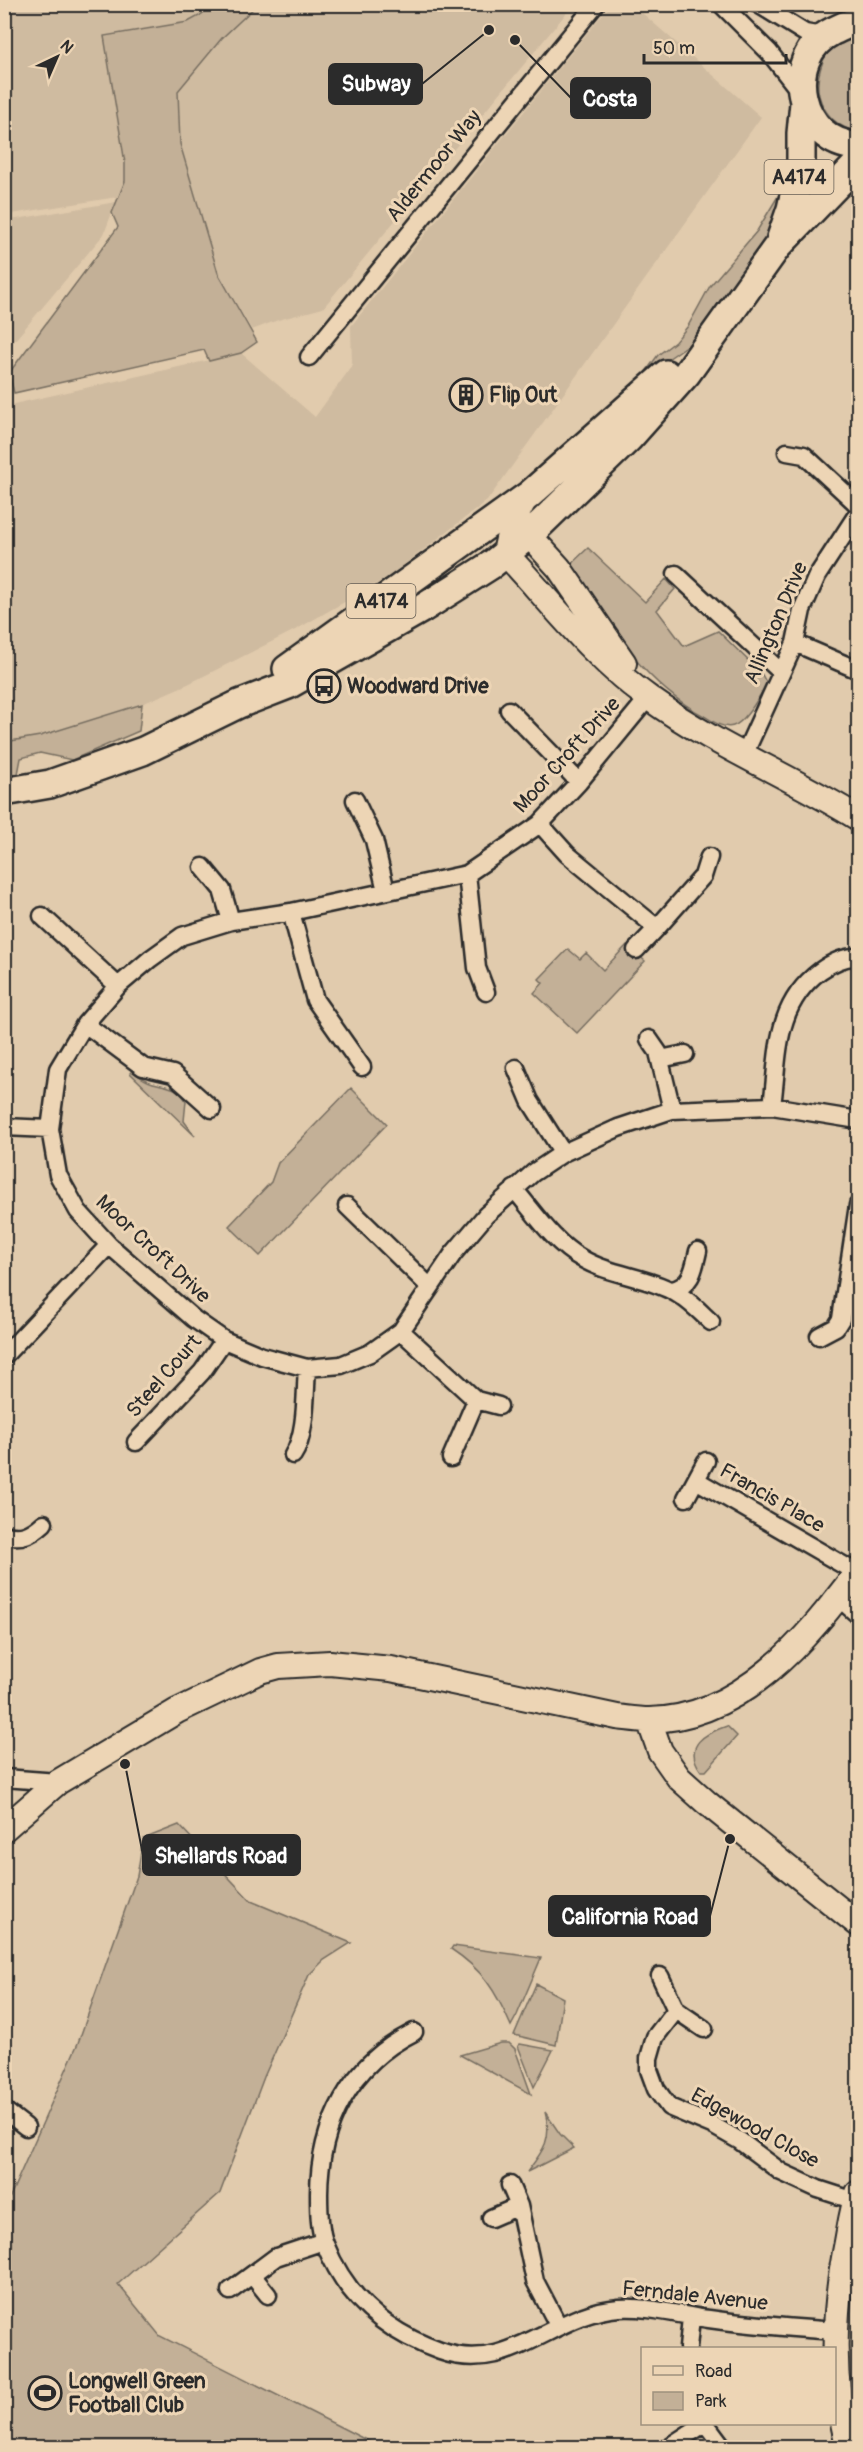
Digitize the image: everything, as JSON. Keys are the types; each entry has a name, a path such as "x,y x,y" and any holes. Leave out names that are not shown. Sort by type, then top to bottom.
{"main road":[{"name":"A4174","path":"777,248 791,208 801,165 803,98 801,78 809,52 839,30 854,4"},
{"name":"A4174","path":"803,98 812,118 825,134 836,140 858,146"},
{"name":"A4174","path":"4,792 50,784 143,752 239,704 288,685 423,608 491,565 629,438 687,373 777,248 858,164"},
{"name":"A4174","path":"239,704 525,499 726,318"},
{"name":"A4174","path":"348,624 420,588 494,542 514,543"}],"street":[{"name":"Aldermoor Way","path":"309,357 596,4"},
{"path":"721,4 769,52 803,98"},
{"path":"758,4 805,33 839,30"},
{"path":"787,452 804,455 858,505"},
{"path":"525,499 511,525 514,543 559,568 648,698 744,755 858,818"},
{"name":"Allington Drive","path":"744,755 795,643 802,610 817,576 858,513"},
{"path":"676,574 781,672"},
{"path":"795,643 858,670"},
{"name":"Moor Croft Drive","path":"648,698 579,782 540,824 467,874 291,912 231,921 182,936 118,986 85,1024 58,1069 50,1129 58,1175 78,1211 109,1245 194,1319 224,1340 262,1356 307,1368 341,1365 370,1353 401,1331 453,1254 486,1215 514,1189 563,1153 618,1128 672,1110 772,1106 858,1120"},
{"path":"509,710 579,782"},
{"path":"355,800 375,840 386,891"},
{"path":"540,824 567,854 657,928"},
{"path":"636,950 703,876 709,857"},
{"path":"203,867 222,890 231,921"},
{"path":"467,874 477,968 486,992"},
{"path":"291,912 315,1000 362,1067"},
{"path":"42,916 118,986"},
{"path":"772,1106 784,1019 792,999 807,981 829,965 850,957 858,957"},
{"path":"85,1024 143,1067 173,1074 212,1109"},
{"path":"649,1039 660,1059 672,1110"},
{"path":"660,1059 685,1054"},
{"path":"516,1068 530,1101 563,1153"},
{"path":"4,1127 50,1129"},
{"path":"514,1189 562,1244 578,1257 597,1267 672,1290 711,1322"},
{"path":"819,1335 836,1328 841,1319 858,1204"},
{"path":"347,1206 430,1287"},
{"path":"4,1356 109,1245"},
{"path":"672,1290 679,1289 687,1282 692,1274 698,1251"},
{"path":"401,1331 476,1400 499,1406"},
{"name":"Steel Court","path":"136,1442 202,1372 224,1340"},
{"path":"293,1455 301,1432 307,1368"},
{"path":"451,1458 476,1400"},
{"name":"Francis Place","path":"686,1498 706,1461"},
{"name":"Francis Place","path":"696,1480 858,1572"},
{"path":"4,1534 24,1537 44,1523"},
{"path":"4,1829 58,1782 177,1711 260,1671 278,1666 330,1663 392,1669 617,1717 649,1720 680,1716 709,1708 740,1693 772,1668 839,1598 858,1572"},
{"path":"839,1598 858,1615"},
{"path":"649,1720 660,1750 679,1778 858,1924"},
{"path":"4,1778 58,1782"},
{"path":"660,1976 676,2010 704,2029"},
{"name":"Edgewood Close","path":"676,2010 655,2037 649,2058 649,2070 656,2089 669,2107 712,2125 740,2141 781,2172 818,2189 857,2197"},
{"name":"Ferndale Avenue","path":"414,2032 395,2042 370,2063 353,2082 337,2108 319,2167 319,2203 324,2241 339,2273 368,2310 387,2326 440,2351 470,2358 497,2355 529,2343 558,2325 591,2313 619,2308 649,2309 741,2324 835,2331"},
{"path":"4,2110 26,2127"},
{"path":"510,2185 519,2206 535,2281 558,2325"},
{"path":"835,2347 839,2281 857,2197"},
{"path":"491,2218 519,2206"},
{"path":"230,2291 276,2257 324,2241"},
{"path":"252,2275 268,2295"},
{"path":"688,2347 691,2317"},
{"path":"836,2376 850,2432"},
{"path":"667,2448 703,2425"},
{"path":"706,2425 724,2448"}],"shaded area":[{"path":"5,5 211,5 201,15 188,22 104,36 125,163 125,181 117,197 5,215"},
{"path":"257,5 573,5 323,308 278,320 252,330 218,273 180,144 178,91 222,38"},
{"path":"610,5 633,5 761,117 487,501 385,579 297,629 188,684 142,704 40,736 5,742 5,406 241,353 315,417 352,366 351,326"},
{"path":"116,202 104,234 5,352 5,221"}],"green space":[{"path":"211,5 257,5 222,38 178,91 180,144 218,273 257,342 241,353 209,361 204,350 14,393 9,373 118,227 112,213 125,181 125,163 104,36 188,22 201,15"},
{"path":"858,37 857,132 837,123 829,116 818,88 818,78 827,54 833,48"},
{"path":"789,178 774,229 731,294 688,345 642,377 658,355 675,342 688,326 710,286 757,231"},
{"path":"588,548 645,602 666,579 675,589 657,610 684,646 718,631 761,673 767,684 752,708 738,724 729,727 714,722 682,702 644,669 612,630 570,565"},
{"path":"142,704 139,731 72,760 40,753 21,758 18,774 5,777 5,742 40,736"},
{"path":"627,945 645,961 577,1033 534,993 543,983 539,979 568,949 580,959 586,953 603,970"},
{"path":"132,1071 147,1081 180,1092 186,1101 184,1121 195,1136 130,1073"},
{"path":"351,1088 387,1124 260,1256 229,1226 271,1182 278,1163"},
{"path":"727,1726 737,1736 706,1771 701,1771 694,1754 695,1747 711,1732"},
{"path":"179,1825 251,1901 351,1943 324,1960 309,1975 264,2077 220,2193 118,2284 160,2336 380,2447 5,2447 5,2208 78,2043 137,1876 143,1839"},
{"path":"453,1946 541,1958 511,2026 500,2002 487,1982 472,1965 451,1949"},
{"path":"536,1984 563,1998 556,2045 514,2035"},
{"path":"501,2043 509,2043 515,2049 531,2094 460,2055"},
{"path":"520,2044 553,2050 534,2087 518,2046"},
{"path":"545,2112 560,2134 574,2148 527,2172 545,2144 548,2130"}],"place":[{"name":"Subway","path":"489,30"},
{"name":"Costa","path":"515,40"},
{"name":"Flip Out","path":"466,395"},
{"name":"Woodward Drive","path":"324,686"},
{"name":"Shellards Road","path":"125,1764"},
{"name":"California Road","path":"730,1839"},
{"name":"Longwell Green Football Club","path":"45,2393"}]}
